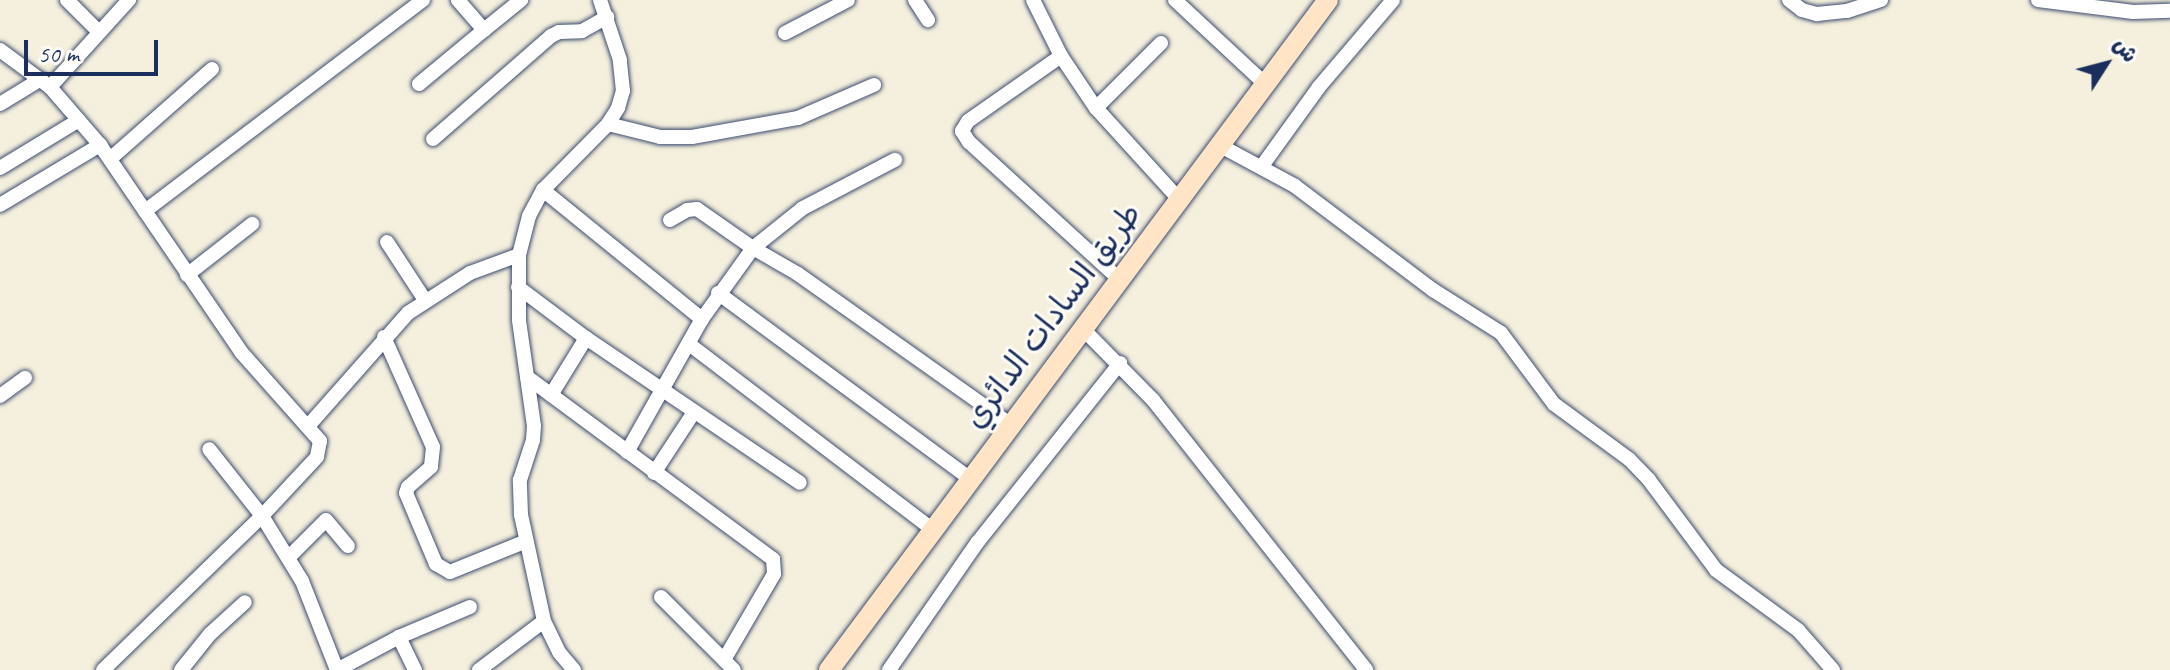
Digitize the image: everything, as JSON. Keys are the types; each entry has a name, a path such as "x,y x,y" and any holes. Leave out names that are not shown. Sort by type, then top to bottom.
{"main road":[{"name":"طريق السادات الدائري","path":"829,670 1328,0"}],"street":[{"path":"67,0 98,31"},
{"path":"0,104 46,83 129,0"},
{"path":"145,211 423,0"},
{"path":"458,0 484,30"},
{"path":"419,84 521,0"},
{"path":"574,670 559,652 544,621 524,542 520,480 533,440 518,287 519,255 529,216 543,190 608,124 623,91 620,60 600,0"},
{"path":"785,33 848,0"},
{"path":"915,0 928,20"},
{"path":"1033,0 1061,56 1096,108 1178,198"},
{"path":"1175,0 1264,83"},
{"path":"1262,166 1311,97 1393,0"},
{"path":"1789,0 1802,10 1817,14 1847,11 1881,0"},
{"path":"2038,0 2133,12 2170,11"},
{"path":"433,139 551,36 559,32 582,31 607,17"},
{"path":"1096,108 1161,43"},
{"path":"0,50 46,83 100,145 241,352 320,441 317,457 262,516 103,670"},
{"path":"1061,56 968,121 962,131 969,142 1119,279"},
{"path":"110,159 212,69"},
{"path":"608,124 660,137 692,137 798,118 874,85"},
{"path":"0,168 79,120"},
{"path":"0,205 100,145"},
{"path":"1219,145 1262,166 1326,207 1433,290 1501,333 1554,404 1629,459 1649,480 1716,570 1798,630 1833,670"},
{"path":"627,452 718,293 753,248 803,208 895,160"},
{"path":"543,190 702,319"},
{"path":"670,220 687,210 697,209 753,248 798,274 1011,425"},
{"path":"187,275 252,224"},
{"path":"387,242 425,300"},
{"path":"309,425 384,337 425,300 470,273 519,255"},
{"path":"518,287 586,338 800,483"},
{"path":"718,293 970,479"},
{"path":"1082,328 1120,363 1200,458 1366,670"},
{"path":"384,337 433,447 431,467 408,487 406,493 436,564 450,572 524,542"},
{"path":"551,395 586,338"},
{"path":"689,344 933,530"},
{"path":"889,670 977,543 1120,363"},
{"path":"527,377 776,563 774,574 729,665 661,597"},
{"path":"0,396 25,378"},
{"path":"654,473 694,412"},
{"path":"209,449 262,516 289,557 332,668 470,607"},
{"path":"289,557 326,520 348,546"},
{"path":"189,667 210,634 245,602"},
{"path":"479,670 544,621"},
{"path":"399,637 415,670"}]}
